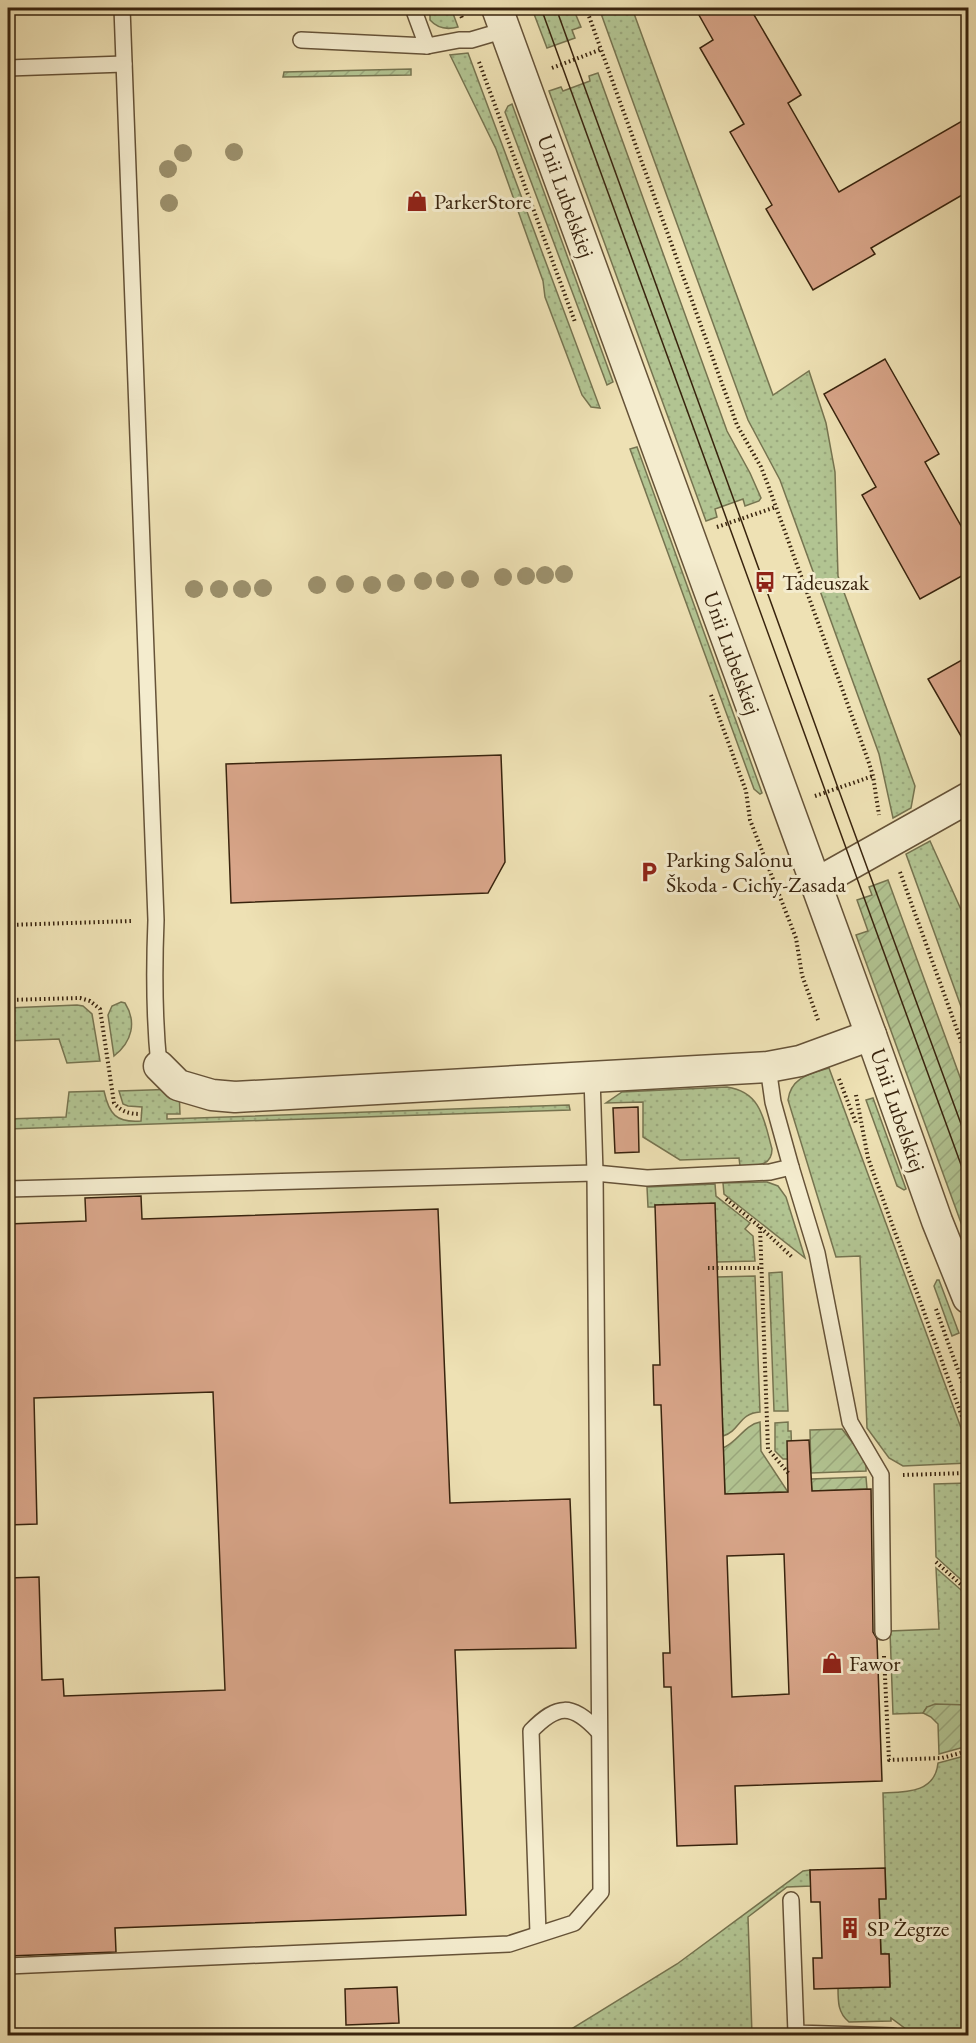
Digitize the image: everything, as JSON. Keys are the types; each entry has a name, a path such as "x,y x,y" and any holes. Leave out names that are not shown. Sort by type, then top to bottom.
{"street":[{"name":"Unii Lubelskiej","path":"501,19 937,1221 969,1298"},
{"path":"815,884 969,798"},
{"path":"159,1066 178,1085 212,1095 236,1097 768,1067 800,1061 871,1035"}],"lane":[{"path":"122,8 156,920 154,967 159,1066"},
{"path":"413,8 427,46"},
{"path":"301,40 427,46 471,40 501,19"},
{"path":"8,68 124,64"},
{"path":"768,1067 773,1102 817,1253 850,1422 881,1475 883,1632"},
{"path":"8,1966 509,1944 574,1923 601,1892 595,1173 592,1077"},
{"path":"8,1189 595,1173 647,1178 770,1172 792,1167"},
{"path":"538,1933 531,1731 546,1715 560,1710 577,1713 588,1720 598,1731"},
{"path":"791,1900 796,2033 893,2036"}],"path":[{"path":"458,8 576,325"},
{"path":"586,8 737,425 761,466 768,485 868,760 873,776 877,810 888,842 969,1060"},
{"path":"710,691 746,791 750,820 796,938 802,975 820,1025"},
{"path":"8,925 156,920"},
{"path":"8,1000 80,998 90,1001 100,1009 114,1103 120,1110 129,1114 141,1114"},
{"path":"839,1079 855,1124"},
{"path":"856,1091 868,1158 969,1433"},
{"path":"721,1195 795,1260"},
{"path":"760,1227 768,1449 790,1475"},
{"path":"708,1268 761,1268"},
{"path":"881,1475 969,1473"},
{"path":"936,1563 969,1591"},
{"path":"883,1632 889,1760 942,1758 969,1751"}],"green space":[{"path":"430,8 451,8 458,27 446,28 436,25 430,20"},
{"path":"546,8 573,8 581,27 572,30 575,38 547,48 534,14"},
{"path":"599,8 632,8 773,395 809,371 826,423 835,472 838,576 915,786 911,808 893,818 879,754 780,480 748,420"},
{"path":"468,53 600,408 591,407 582,395 545,297 543,281 496,149 450,55"},
{"path":"411,69 411,75 283,77 284,72"},
{"path":"598,73 727,431 761,498 745,506 743,499 715,509 717,517 706,521 549,91 561,87 563,91 590,81 589,76"},
{"path":"512,104 613,382 607,385 505,112"},
{"path":"637,447 762,793 760,794 754,789 630,449"},
{"path":"930,841 968,925 968,1026 906,854"},
{"path":"888,880 968,1099 968,1242 856,935 868,931 857,900 872,895 869,887"},
{"path":"121,1002 125,1003 129,1010 132,1024 129,1038 114,1056 108,1015 112,1006"},
{"path":"83,1006 92,1014 100,1061 67,1063 59,1039 8,1041 8,1008"},
{"path":"829,1068 968,1447 968,1463 903,1466 889,1458 867,1428 860,1256 836,1257 788,1100 797,1081"},
{"path":"727,1087 748,1095 760,1109 772,1149 769,1160 766,1162 740,1166 739,1158 680,1160 643,1137 643,1102 606,1103 622,1092"},
{"path":"179,1089 180,1114 167,1114 167,1119 569,1105 570,1110 8,1129 8,1119 66,1117 69,1092 104,1091 108,1106 115,1115 125,1120 141,1121 142,1107 123,1104 119,1091"},
{"path":"873,1098 906,1189 904,1190 897,1186 866,1100"},
{"path":"767,1182 778,1186 786,1197 805,1258 724,1194 723,1183"},
{"path":"715,1184 716,1196 750,1223 745,1229 753,1236 755,1261 717,1262 655,1205 655,1207 648,1207 647,1187"},
{"path":"782,1272 788,1411 774,1411 769,1273"},
{"path":"755,1276 760,1412 748,1415 729,1434 723,1436 717,1277"},
{"path":"939,1280 959,1333 952,1336 934,1286"},
{"path":"760,1422 761,1451 788,1492 725,1494 723,1448 750,1426"},
{"path":"788,1422 788,1431 791,1431 792,1459 783,1459 775,1451 775,1423"},
{"path":"842,1429 866,1460 866,1471 811,1473 810,1430"},
{"path":"866,1477 867,1489 812,1491 811,1479"},
{"path":"968,1483 968,1586 936,1557 934,1484"},
{"path":"936,1568 968,1596 968,1705 927,1707 923,1713 893,1714 890,1631 939,1629"},
{"path":"935,1704 968,1705 968,1746 939,1754 938,1724 923,1713 927,1707"},
{"path":"968,1755 968,2035 914,2035 891,2018 891,2021 849,2022 841,2011 838,1988 890,1986 889,1954 881,1954 879,1899 886,1898 883,1793 918,1789 931,1780 936,1773 938,1763"},
{"path":"810,1870 811,1886 787,1887 748,1917 752,2035 560,2036 677,1964 803,1871"}],"building":[{"path":"695,8 750,8 801,95 788,103 839,192 969,117 969,191 871,248 875,254 813,290 766,209 772,205 730,132 744,124 700,48 713,40"},
{"path":"885,359 939,454 925,462 969,540 969,572 920,599 862,495 876,487 824,394"},
{"path":"969,656 969,750 928,679"},
{"path":"501,755 505,862 488,893 231,903 226,764"},
{"path":"638,1107 639,1152 615,1153 613,1108"},
{"path":"141,1196 142,1219 438,1209 450,1503 570,1499 576,1648 455,1650 466,1915 115,1928 116,1952 8,1956 8,1578 39,1577 42,1680 63,1679 64,1696 225,1690 213,1392 34,1398 37,1524 8,1525 8,1224 86,1221 85,1198"},
{"path":"715,1203 725,1494 788,1492 787,1441 809,1440 812,1491 871,1489 873,1632 877,1639 882,1781 735,1786 737,1844 677,1846 671,1687 664,1687 663,1653 670,1653 661,1405 654,1405 653,1365 660,1365 655,1205","holes":["784,1554 789,1694 732,1697 727,1556"]},
{"name":"SP Żegrze","path":"885,1868 886,1899 879,1899 881,1954 889,1954 890,1987 814,1989 813,1958 822,1958 820,1902 811,1902 810,1870"},
{"path":"397,1987 399,2023 346,2025 345,1989"}],"tram line":[{"path":"541,8 968,1184"},
{"path":"556,8 968,1143"}],"place":[{"name":"ParkerStore","path":"417,201"},
{"name":"Tadeuszak","path":"765,582"},
{"name":"Parking Salonu Škoda - Cichy-Zasada","path":"649,872"},
{"name":"Fawor","path":"832,1663"},
{"name":"SP Żegrze","path":"850,1928"}]}
